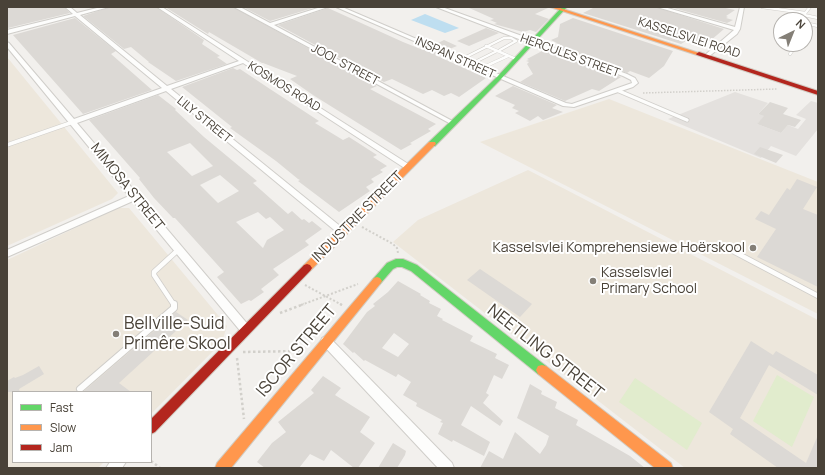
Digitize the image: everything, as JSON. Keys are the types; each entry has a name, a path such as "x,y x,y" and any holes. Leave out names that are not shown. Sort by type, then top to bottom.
{"street":[{"name":"LILY STREET","path":"68,7 342,232"},
{"path":"7,32 107,7"},
{"name":"KOSMOS ROAD","path":"159,7 409,167"},
{"name":"JOOL STREET","path":"236,7 453,123"},
{"path":"270,25 326,7"},
{"name":"INSPAN STREET","path":"338,7 560,104 572,106"},
{"name":"HERCULES STREET","path":"438,7 633,79 635,83 634,85 619,91 572,106"},
{"name":"KASSELSVLEI ROAD","path":"552,7 564,9 818,93"},
{"path":"659,7 738,29"},
{"path":"707,56 730,38 738,29 742,7"},
{"name":"INDUSTRIE STREET","path":"152,427 342,232 499,78 514,57 533,42 564,9"},
{"name":"MIMOSA STREET","path":"7,44 246,330"},
{"path":"73,122 243,61"},
{"path":"7,254 134,197"},
{"name":"ISCOR STREET","path":"225,467 246,439 390,266 396,263 403,263"},
{"name":"NEETLING STREET","path":"403,263 414,268 666,468"},
{"path":"326,342 447,468"}],"lane":[{"path":"762,7 798,12"},
{"path":"777,7 800,12"},
{"path":"475,62 516,41 506,37 466,56 475,62 488,66 514,57"},
{"path":"487,46 514,57"},
{"path":"498,50 514,57"},
{"path":"619,91 687,120"},
{"path":"7,145 73,122"},
{"path":"729,249 818,296"},
{"path":"80,390 174,308 174,304 154,275 154,272 178,250"}],"path":[{"path":"640,94 780,89"},
{"path":"358,224 393,244"},
{"path":"276,315 364,281"},
{"path":"302,283 344,306"},
{"path":"246,439 236,352 305,351"},
{"path":"152,462 160,468"}],"shaded area":[{"path":"7,57 118,193 112,199 7,246"},
{"path":"735,92 768,103 758,114 765,116 757,124 781,133 788,125 798,129 806,119 796,115 811,101 818,103 818,129 796,156 771,146 761,158 668,119"},
{"name":"Kasselsvlei Komprehensiewe Hoërskool","path":"609,99 818,182 818,314 480,142"},
{"name":"Kasselsvlei Primary School","path":"528,170 818,320 818,468 685,468 393,242 418,220"},
{"name":"Bellville-Suid Primêre Skool","path":"118,208 129,208 227,326 222,342 152,413 152,391 12,391 12,463 103,463 98,468 7,468 7,260"}],"green space":[{"path":"777,375 814,397 792,447 753,421"},
{"path":"635,378 702,423 687,450 619,402"}],"water":[{"path":"425,14 459,28 445,33 411,20"}],"building":[{"path":"7,7 64,7 70,13 8,28"},
{"path":"110,7 156,7 204,40 202,44 220,56 217,57 227,64 176,81 148,62 131,47 124,49 83,16"},
{"path":"165,7 233,7 377,86 370,89 436,124 428,129 431,131 401,150 290,79 297,76 262,63 209,32 208,34"},
{"path":"243,7 316,7 270,21"},
{"path":"467,7 548,7 535,14 549,19 536,32 530,30 523,32 494,24 497,23 490,20 494,19"},
{"path":"595,7 656,7 724,29 710,41 707,40 696,44 686,41 681,44 583,13"},
{"path":"670,7 721,7 735,10 726,16 728,17 726,18 733,20 727,23"},
{"path":"328,8 403,42 423,50 427,48 439,54 435,55 486,78 459,97 451,93 444,96 432,90 423,94 392,79 384,82 278,25"},
{"path":"75,18 116,51 111,54 152,90 83,114 13,35"},
{"path":"573,18 673,51 664,66 649,78 630,71 627,73 556,47 557,43 551,40 558,37 560,24"},
{"path":"486,28 499,33 469,46 457,41"},
{"path":"444,40 457,46 447,50 434,45"},
{"path":"544,50 621,77 599,91 592,89 565,101 520,82 533,74 527,64 529,62 526,61 529,60 527,59"},
{"path":"233,68 237,70 240,69 319,121 315,123 343,140 349,137 377,155 373,157 387,166 380,170 383,172 371,179 374,182 366,187 370,191 339,212 298,181 300,180 276,161 230,128 232,127 182,87"},
{"path":"513,86 557,105 552,108 563,112 543,120 538,116 530,121 515,113 519,111 512,108 515,105 495,96"},
{"path":"158,95 176,109 175,110 204,137 257,181 253,183 288,214 292,211 302,220 304,219 309,223 312,221 322,229 305,241 309,245 273,269 279,275 261,289 264,292 251,301 249,300 241,304 217,277 224,272 175,218 173,218 154,198 139,179 140,178 89,120","holes":["190,143 213,166 192,176 167,152","220,175 239,191 218,203 200,185","258,212 266,219 270,217 284,230 267,240 263,248 236,222"]},
{"path":"770,102 788,108 783,114 801,120 795,127 788,125 781,133 757,124 764,116 758,114"},
{"path":"760,147 783,155 776,163 754,154"},
{"path":"797,179 817,187 803,209 818,215 818,287 757,257 776,229 755,219 761,211 769,215 787,188 790,190"},
{"path":"480,269 532,304 520,317 467,280"},
{"path":"398,281 421,294 420,295 430,301 429,303 441,309 437,316 473,336 470,341 497,354 495,358 509,365 502,379 494,375 486,393 489,395 483,403 503,421 500,426 471,406 461,425 490,442 484,456 438,434 443,423 440,422 442,420 416,406 417,403 403,395 411,382 398,374 396,377 365,360 364,361 343,344 367,312 375,306 373,304 388,292","holes":["394,333 409,344 398,357 382,348"]},
{"path":"176,312 188,320 119,383 130,391 84,391"},
{"path":"751,341 773,355 776,351 818,375 818,395 769,365 740,418 806,463 818,435 818,468 778,468 730,434 733,429 709,412"},
{"path":"39,366 44,374 19,389 20,391 7,392 7,381 14,377 23,375"},
{"path":"323,376 341,388 335,395 370,417 360,432 375,443 358,468 354,468 331,450 324,461 310,454 299,468 265,468 257,462 272,443 286,432 278,422 314,393 311,390"},
{"path":"530,384 542,391 541,394 557,402 555,408 578,420 576,425 630,456 645,468 480,468 489,451 503,459 515,432 540,454 546,445 549,436 517,418"},
{"path":"393,443 406,451 405,455 397,468 378,468"}],"traffic: fast":[{"path":"432,144 499,78 565,7"},
{"path":"377,281 390,266 396,263 403,263 414,268 542,370"}],"traffic: slow":[{"path":"552,7 699,54"},
{"path":"307,268 432,144"},
{"path":"222,468 377,281"},
{"path":"542,370 666,468"}],"traffic: jam":[{"path":"699,54 818,93"},
{"path":"152,427 307,268"}],"place":[{"name":"Kasselsvlei Komprehensiewe Hoërskool","path":"753,248"},
{"name":"Kasselsvlei Primary School","path":"593,281"},
{"name":"Bellville-Suid Primêre Skool","path":"116,334"}]}
